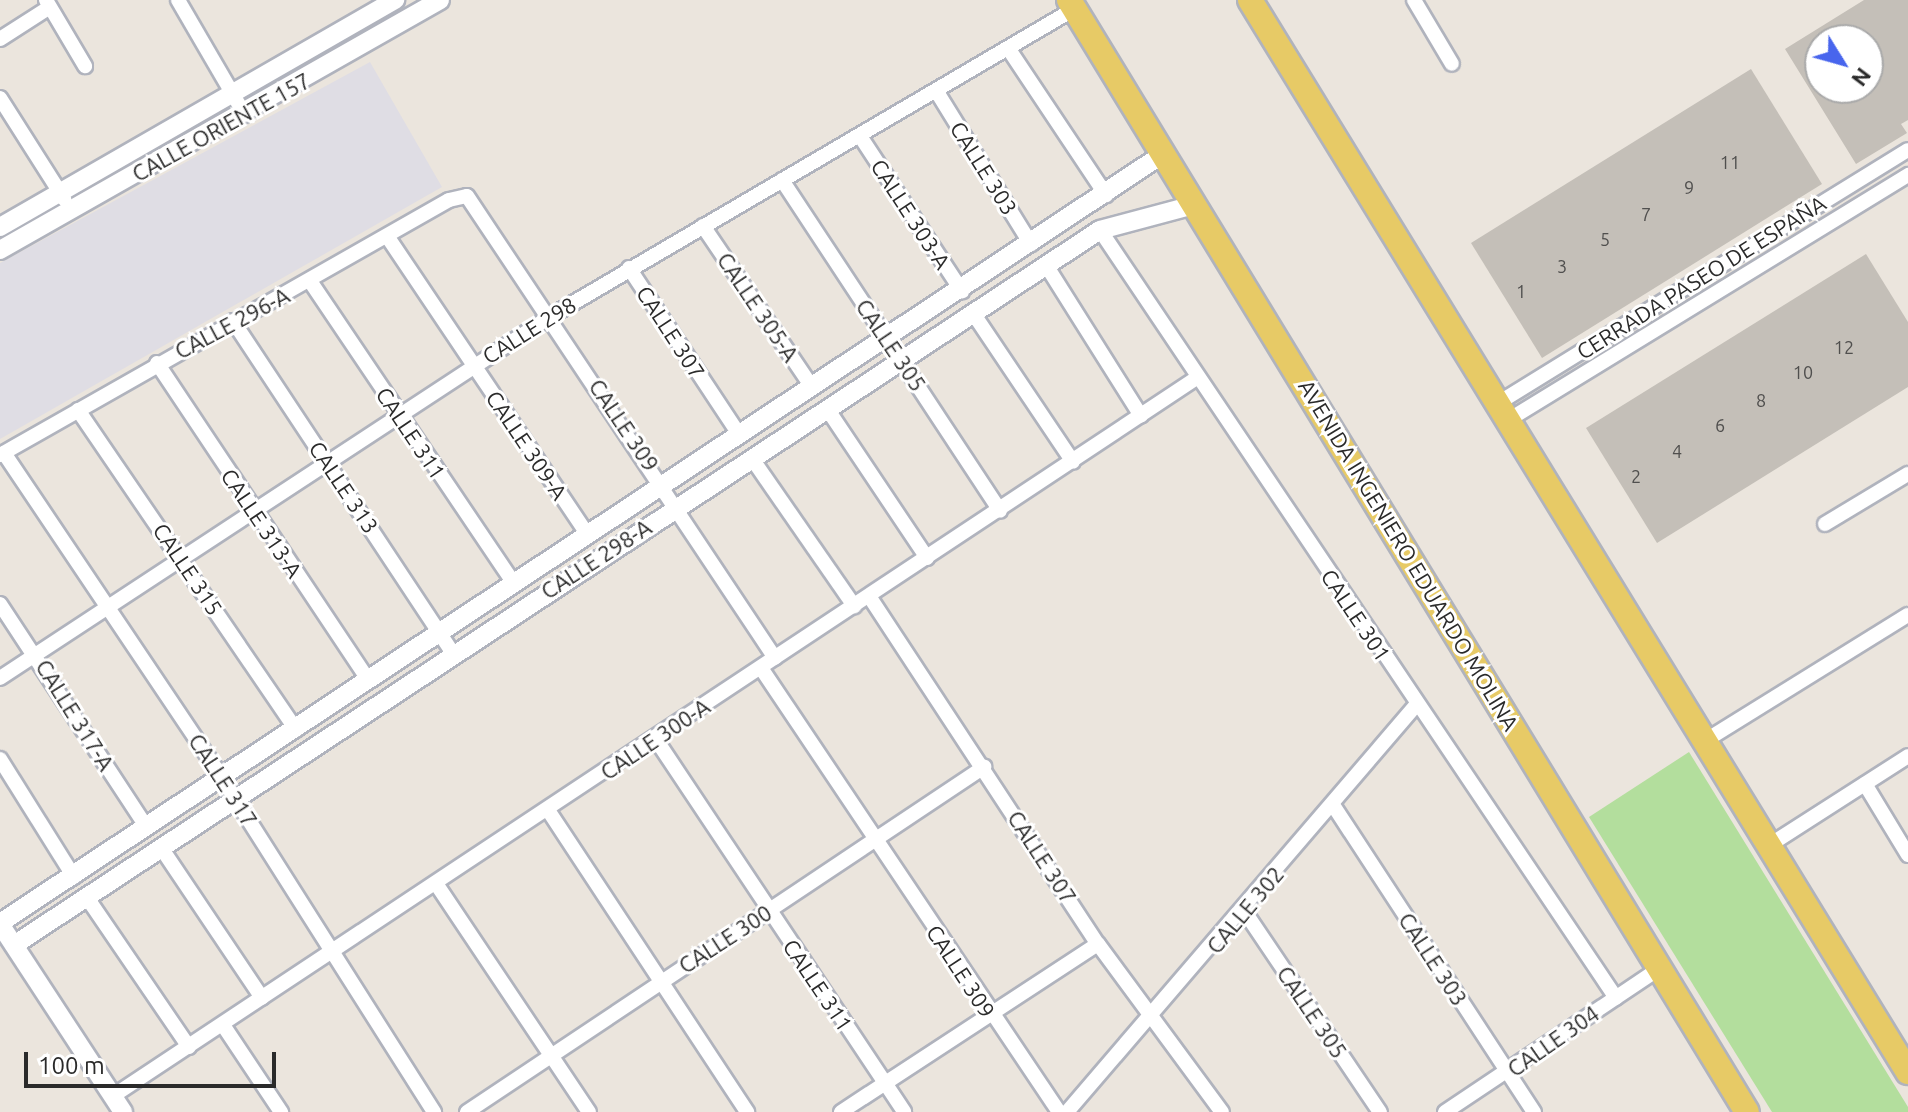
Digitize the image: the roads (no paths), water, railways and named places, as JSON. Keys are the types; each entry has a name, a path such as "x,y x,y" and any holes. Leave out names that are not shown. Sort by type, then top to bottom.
{"main road":[{"path":"1250,0 1500,413 1908,1072"},
{"name":"AVENIDA INGENIERO EDUARDO MOLINA","path":"1071,4 1747,1112"}],"street":[{"path":"178,0 245,115"},
{"name":"CALLE ORIENTE 157","path":"0,227 395,0"},
{"name":"CALLE ORIENTE 157","path":"0,250 245,115 440,0"},
{"path":"1414,0 1452,64"},
{"path":"0,39 48,4 85,66"},
{"name":"CALLE 298","path":"0,678 473,365 629,268 937,92 1071,4"},
{"path":"1008,48 1106,195"},
{"name":"CALLE 303","path":"937,92 1031,244"},
{"path":"0,98 70,211"},
{"name":"CALLE 303-A","path":"860,136 962,291"},
{"name":"CERRADA PASEO DE ESPAÑA","path":"1500,413 1908,150"},
{"name":"CALLE 298-A","path":"0,924 962,291 1163,154"},
{"name":"CERRADA PASEO DE ESPAÑA","path":"1500,413 1908,175"},
{"name":"CALLE 305","path":"782,180 1000,511"},
{"name":"CALLE 296-A","path":"2,454 157,363 387,236 467,196"},
{"name":"CALLE 309","path":"467,196 678,506 775,658"},
{"name":"CALLE 298-A","path":"14,945 88,899 453,653 753,460 1100,230 1194,205"},
{"name":"CALLE 305-A","path":"703,226 812,387"},
{"name":"CALLE 301","path":"1100,230 1195,379 1616,998"},
{"name":"CALLE 309-A","path":"387,236 588,535"},
{"path":"1046,265 1141,416"},
{"name":"CALLE 307","path":"629,268 740,436"},
{"name":"CALLE 311","path":"310,281 514,584"},
{"path":"973,313 1073,462"},
{"name":"CALLE 313","path":"233,321 453,653"},
{"name":"CALLE 313-A","path":"157,363 369,681"},
{"name":"CALLE 300-A","path":"113,1096 437,885 1195,379"},
{"name":"CALLE 315","path":"78,410 296,730"},
{"path":"828,410 927,558"},
{"name":"CALLE 317","path":"2,454 222,778 434,1112"},
{"path":"753,460 854,606"},
{"path":"1825,524 1908,474"},
{"name":"CALLE 307","path":"869,596 1098,944 1155,1013 1222,1112"},
{"name":"CALLE 317-A","path":"0,604 36,654 147,828"},
{"path":"1703,742 1908,615"},
{"name":"CALLE 309","path":"761,668 987,1013 1059,1112"},
{"name":"CALLE 302","path":"1067,1112 1245,912 1417,704"},
{"name":"CALLE 311","path":"655,738 904,1112"},
{"path":"1768,846 1908,756"},
{"path":"0,759 74,877"},
{"name":"CALLE 300","path":"467,1112 984,767"},
{"path":"1865,784 1908,855"},
{"name":"CALLE 303","path":"1333,805 1534,1112"},
{"path":"548,810 747,1112"},
{"path":"162,849 262,998"},
{"path":"437,885 589,1112"},
{"path":"88,899 189,1047"},
{"name":"CALLE 305","path":"1245,912 1380,1112"},
{"path":"0,924 123,1112"},
{"path":"841,1112 987,1013 1098,944"},
{"name":"CALLE 304","path":"1445,1112 1508,1073 1660,968"},
{"path":"223,1025 281,1112"}]}
